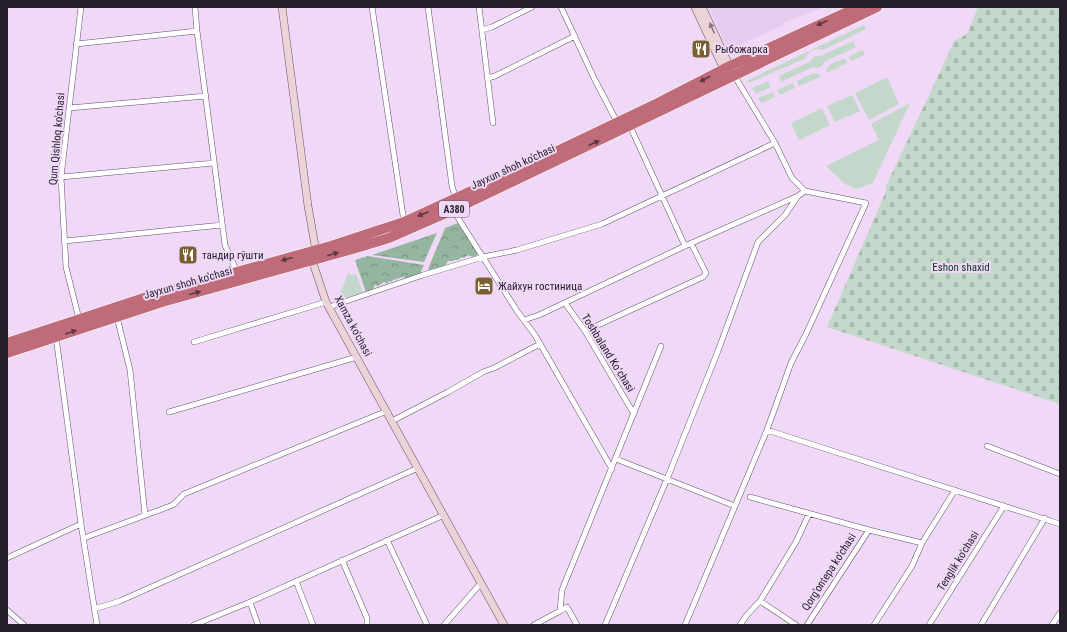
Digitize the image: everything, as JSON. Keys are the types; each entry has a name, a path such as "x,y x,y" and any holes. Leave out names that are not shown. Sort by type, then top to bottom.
{"highway":[{"name":"Jayxun shoh ko'chasi","path":"7,343 117,317 314,255 404,222 456,199 617,122 729,72 807,35 858,7"},
{"name":"Jayxun shoh ko'chasi","path":"807,35 878,7"},
{"name":"Jayxun shoh ko'chasi","path":"7,353 55,332 80,319 147,297 237,272 389,238 453,210 630,126 729,72"}],"street":[{"name":"Qum Qishloq ko'chasi","path":"80,319 66,267 61,177 81,7"},
{"path":"195,7 225,245 237,272"},
{"name":"Xamza ko'chasi","path":"282,7 314,255 328,305 504,625"},
{"path":"372,7 404,222"},
{"path":"428,7 452,186 456,199"},
{"path":"479,7 493,123"},
{"path":"482,30 492,27 532,7"},
{"path":"561,7 594,78 617,122"},
{"path":"685,625 766,430 791,363 806,334 866,203 805,191 792,178 775,144 729,72 695,7"},
{"path":"702,7 729,72"},
{"path":"76,44 197,31"},
{"path":"488,78 495,76 575,36"},
{"path":"69,108 206,96"},
{"path":"630,126 685,246"},
{"path":"194,342 328,305 483,257 517,250 602,224 775,144"},
{"path":"61,177 214,163"},
{"path":"524,320 539,315 691,243 798,196 805,191"},
{"path":"606,625 718,351 758,242 785,214 798,196"},
{"path":"453,210 540,344 612,469"},
{"path":"65,241 222,225"},
{"path":"585,331 703,277 706,273 691,243"},
{"name":"Toshbaland Koʻchasi","path":"565,303 585,331 634,414"},
{"path":"117,317 130,370 145,515"},
{"path":"55,332 81,524 97,625"},
{"path":"392,421 483,372 494,368 540,344"},
{"path":"560,610 562,590 661,346"},
{"path":"168,412 357,357"},
{"path":"84,538 173,505 184,494 387,411"},
{"path":"766,430 1060,524"},
{"path":"987,446 1060,474"},
{"path":"616,459 735,506"},
{"path":"94,609 127,598 418,468"},
{"path":"874,625 912,566 922,544 955,490"},
{"path":"750,497 922,544"},
{"name":"Tenglik ko'chasi","path":"928,625 1004,506"},
{"path":"740,625 760,601 796,542 809,514"},
{"path":"194,625 209,622 342,560 444,515"},
{"path":"981,625 1045,518"},
{"path":"7,558 81,524"},
{"name":"Qorg'ontepa ko'chasi","path":"807,625 869,530"},
{"path":"387,540 426,625"},
{"path":"342,560 367,618 367,625"},
{"path":"296,581 312,625"},
{"path":"444,625 481,583"},
{"path":"760,601 796,625"},
{"path":"250,602 258,625"},
{"path":"534,625 567,607 577,625"},
{"path":"7,610 24,625"},
{"path":"1052,625 1060,613"}],"shaded area":[{"path":"709,7 824,7 783,23 784,25 728,50"}],"green space":[{"name":"Eshon shaxid","path":"978,7 1060,7 1060,404 827,327 887,189 885,188 954,41 967,34"},
{"path":"864,25 866,29 823,50 813,50 806,58 749,83 748,80"},
{"path":"853,41 856,47 824,62 822,66 817,68 813,67 781,82 779,76 811,61 814,56 821,56"},
{"path":"863,50 865,55 851,61 849,56"},
{"path":"845,58 847,63 827,73 826,71 829,65"},
{"path":"813,73 818,74 820,77 799,86 797,81"},
{"path":"887,77 899,104 869,120 855,93"},
{"path":"768,81 771,87 756,94 752,88"},
{"path":"793,83 795,88 780,95 777,90"},
{"path":"773,92 775,97 761,103 758,98"},
{"path":"852,95 860,111 835,122 827,106"},
{"path":"910,103 873,183 856,189 845,184 826,166 879,140 871,124"},
{"path":"822,108 830,125 799,140 791,123"},
{"path":"458,223 477,252 477,256 473,257 468,255 458,260 448,261 445,266 431,271 428,269 445,228"},
{"path":"437,233 424,262 372,255"},
{"path":"368,256 424,265 420,274 406,279 403,276 399,279 397,278 396,280 394,279 391,282 389,281 387,284 384,282 378,286 375,285 373,289 366,292 355,260"},
{"path":"349,271 350,275 356,274 363,292 338,300"}],"place":[{"name":"Рыбожарка","path":"701,49"},
{"name":"тандир гўшти","path":"188,255"},
{"name":"Жайхун гостиница","path":"484,286"}]}
